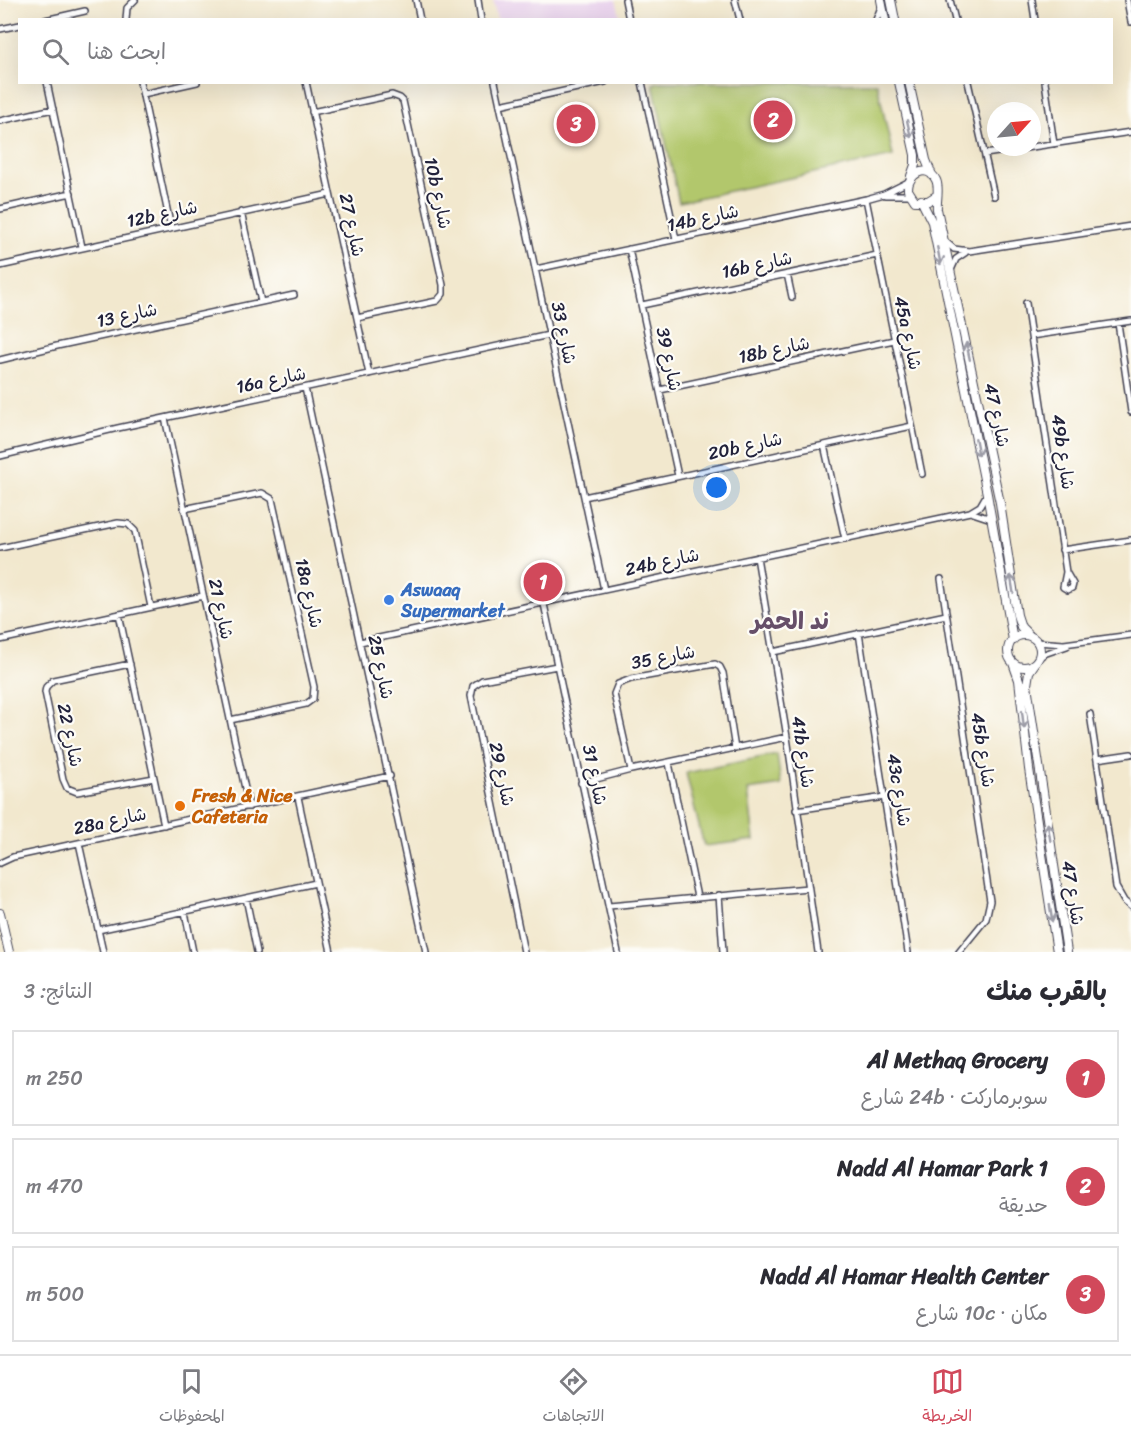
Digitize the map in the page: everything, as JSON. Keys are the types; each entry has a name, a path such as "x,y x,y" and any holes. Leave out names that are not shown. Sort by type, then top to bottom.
{"street":[{"path":"126,18 127,8 135,0"},
{"path":"416,0 420,18"},
{"path":"478,0 481,18"},
{"path":"625,0 629,18"},
{"path":"735,0 740,18"},
{"path":"891,0 895,18"},
{"path":"950,0 954,18"},
{"path":"1032,0 1035,18"},
{"path":"1127,0 1131,22"},
{"path":"877,18 881,3"},
{"path":"881,3 885,18"},
{"path":"54,18 85,11"},
{"path":"0,29 18,25"},
{"path":"47,84 82,247"},
{"path":"140,84 171,228"},
{"path":"142,94 188,84"},
{"name":"شارع 27","path":"306,84 369,374"},
{"name":"شارع 33","path":"495,84 604,590"},
{"path":"500,105 596,84"},
{"path":"642,84 676,239"},
{"path":"898,84 915,155 909,195 915,201 924,202 936,196 938,185 926,160 909,84"},
{"path":"968,84 994,196"},
{"path":"1045,84 1054,144"},
{"name":"10b شارع","path":"312,112 392,95 403,101 443,285 443,294 437,301 357,318"},
{"path":"0,121 52,109"},
{"path":"1041,146 1131,132"},
{"path":"910,179 924,172 932,175"},
{"name":"14b شارع","path":"878,196 910,179"},
{"path":"0,209 71,193"},
{"name":"12b شارع","path":"0,266 330,194"},
{"name":"14b شارع","path":"536,269 878,196 909,195"},
{"name":"شارع 47","path":"936,196 1000,503 1017,615 1021,627 1034,640"},
{"name":"45a شارع","path":"866,199 922,474"},
{"name":"شارع 47","path":"921,200 932,222 992,519 1013,640"},
{"path":"241,212 261,302"},
{"path":"945,240 954,249 969,251 1131,226"},
{"name":"شارع 39","path":"629,249 678,476"},
{"path":"951,272 956,259 969,251"},
{"name":"16b شارع","path":"642,305 877,255"},
{"path":"787,274 792,297"},
{"name":"شارع 13","path":"0,360 57,345 294,295"},
{"name":"49b شارع","path":"1026,303 1066,572"},
{"path":"1031,336 1131,321"},
{"path":"1118,323 1131,412"},
{"name":"16a شارع","path":"0,456 549,335"},
{"name":"18b شارع","path":"660,390 894,339"},
{"name":"شارع 25","path":"305,388 426,952"},
{"name":"شارع 21","path":"165,418 249,807"},
{"name":"20b شارع","path":"584,496 912,426"},
{"path":"824,445 845,539"},
{"name":"18a شارع","path":"184,509 262,493 272,499 314,687 313,699 306,704 230,720"},
{"path":"970,512 982,503 987,494"},
{"name":"24b شارع","path":"360,642 970,512 992,519"},
{"path":"0,548 118,523 128,524 135,531 151,607"},
{"path":"1062,550 1131,540"},
{"name":"41b شارع","path":"757,557 787,738 818,952"},
{"name":"45b شارع","path":"941,579 990,901 988,913 982,923 959,952"},
{"path":"0,640 203,596"},
{"name":"شارع 31","path":"544,604 618,952"},
{"path":"119,614 164,825"},
{"path":"773,652 946,615"},
{"name":"43c شارع","path":"859,633 908,952"},
{"path":"1080,643 1052,651 1027,667 1013,663 1008,650 1013,640 1020,636 1054,644 1080,643 1131,635"},
{"path":"1034,640 1040,653 1037,660"},
{"name":"شارع 47","path":"1037,660 1029,672 1027,685 1067,952"},
{"name":"شارع 47","path":"1013,663 1019,680 1029,769 1057,952"},
{"name":"شارع 22","path":"130,664 53,680 46,687 45,692 63,779 67,788 77,792 154,778"},
{"name":"شارع 35","path":"631,770 614,694 618,684 626,680 704,664 715,664 723,672 735,749"},
{"name":"شارع 29","path":"524,952 471,696 473,686 482,680 557,666"},
{"path":"1090,714 1116,887 1124,901 1131,907"},
{"path":"581,783 631,770 787,738"},
{"path":"1097,759 1131,754"},
{"path":"669,763 697,897"},
{"name":"28a شارع","path":"0,858 390,776"},
{"path":"298,797 331,952"},
{"path":"796,810 885,797"},
{"path":"80,843 103,952"},
{"name":"28a شارع","path":"0,863 13,857"},
{"path":"98,930 316,883"},
{"path":"609,906 808,888"},
{"path":"719,895 723,952"},
{"path":"246,898 257,952"},
{"path":"185,912 193,952"},
{"path":"0,914 9,952"}],"shaded area":[{"path":"493,0 616,0 621,18 497,18"}],"green space":[{"path":"653,84 877,84 893,156 679,202"},
{"path":"777,754 781,785 748,790 754,840 704,846 686,773"}],"place":[{"name":"Nadd Al Hamar Park 1","path":"773,120"},
{"name":"Nadd Al Hamar Health Center","path":"576,124"},
{"name":"Al Methaq Grocery","path":"543,582"},
{"name":"Aswaaq Supermarket","path":"389,600"},
{"name":"Fresh & Nice Cafeteria","path":"180,806"}],"district":[{"name":"ند الحمر","path":"790,621"}]}
